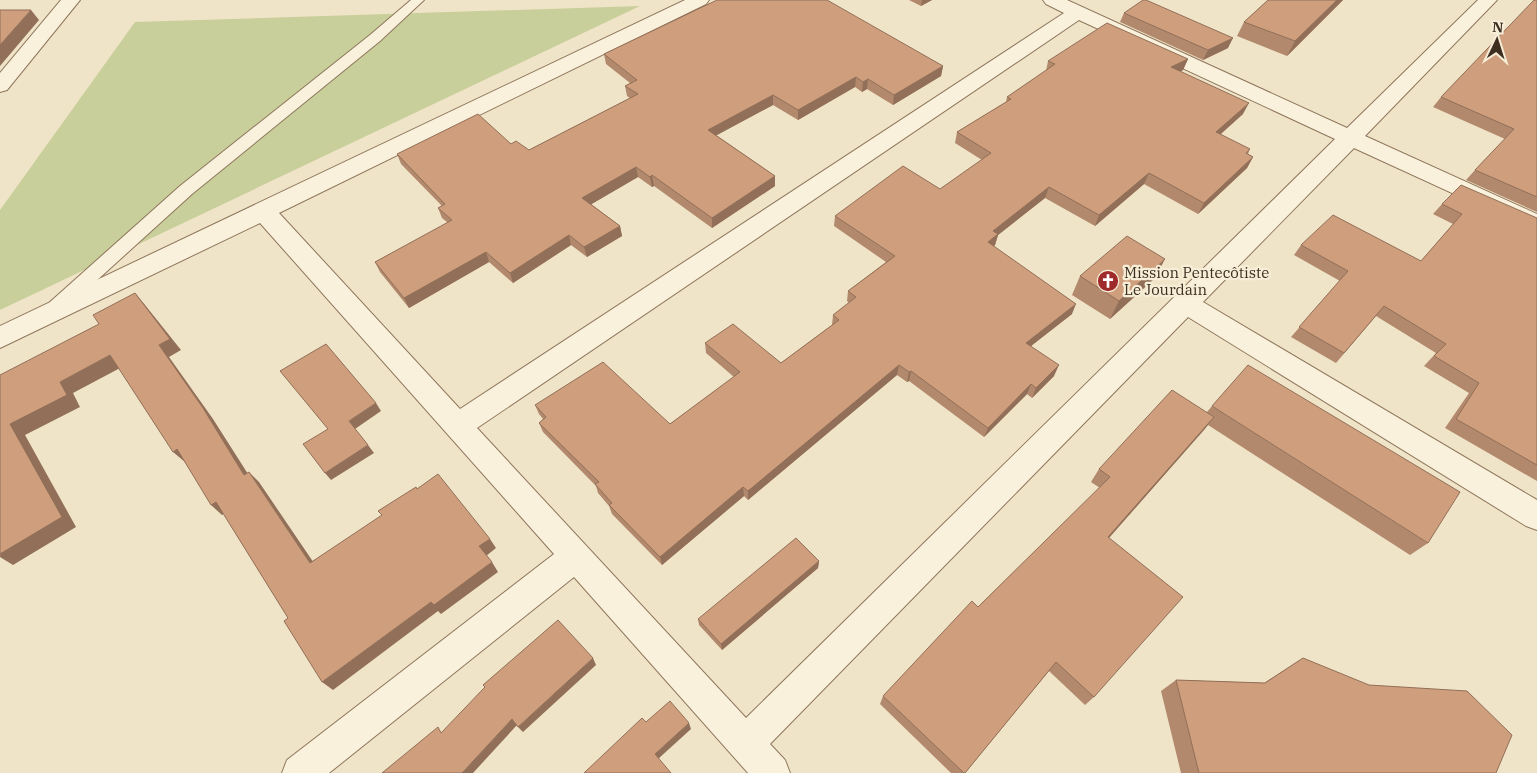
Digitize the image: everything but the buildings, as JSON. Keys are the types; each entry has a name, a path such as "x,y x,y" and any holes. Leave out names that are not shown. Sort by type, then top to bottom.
{"street":[{"path":"0,86 71,0"},
{"path":"0,338 700,0"},
{"path":"1052,0 1537,224"},
{"path":"746,743 1349,137 1488,0"},
{"path":"458,426 1078,12"},
{"path":"264,211 772,773"},
{"path":"1185,303 1537,516"},
{"path":"300,773 576,556"}],"lane":[{"path":"46,316 186,190 375,38 418,0"}],"green space":[{"path":"640,6 0,310 0,210 135,22"}],"place":[{"name":"Mission Pentecôtiste Le Jourdain","path":"1108,281"}]}
